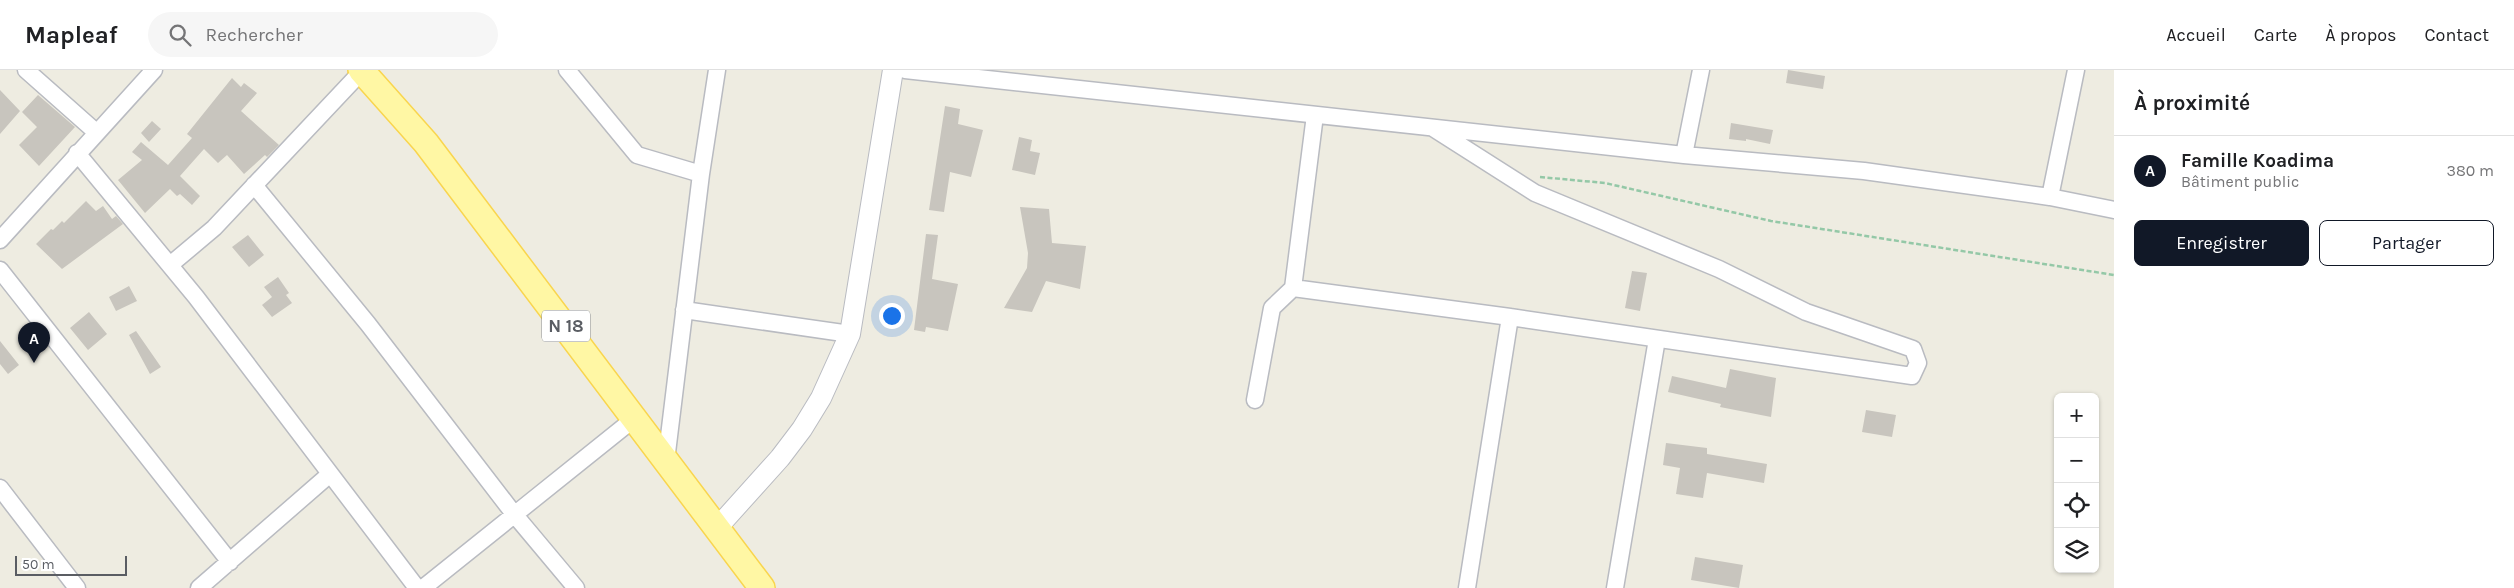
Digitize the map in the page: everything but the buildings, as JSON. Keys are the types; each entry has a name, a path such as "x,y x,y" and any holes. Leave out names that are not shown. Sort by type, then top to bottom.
{"main road":[{"name":"N 18","path":"361,70 426,143 636,418 666,461 762,588"}],"street":[{"path":"26,70 96,132"},
{"path":"0,240 154,70"},
{"path":"170,265 214,228 361,70"},
{"path":"567,70 637,155 701,174"},
{"path":"666,461 701,174 717,70"},
{"path":"717,528 780,458 802,428 821,398 850,334 892,70"},
{"path":"905,70 1684,155 1864,171 2050,197 2114,210"},
{"path":"1684,155 1702,70"},
{"path":"2050,197 2076,70"},
{"path":"1255,400 1272,308 1293,288 1315,114"},
{"path":"1293,288 1510,317 1912,376 1918,363 1913,349 1806,312 1719,269 1535,193 1433,128"},
{"path":"77,153 170,265 417,588"},
{"path":"254,185 368,324 514,514 576,588"},
{"path":"0,270 230,562"},
{"path":"684,310 850,334"},
{"path":"1468,588 1510,317"},
{"path":"1615,588 1657,339"},
{"path":"423,588 636,418"},
{"path":"199,588 330,474"},
{"path":"0,488 77,588"}],"path":[{"path":"1536,177 1605,183 1771,221 2114,275"}],"place":[{"name":"Famille Koadima","path":"34,363"}]}
